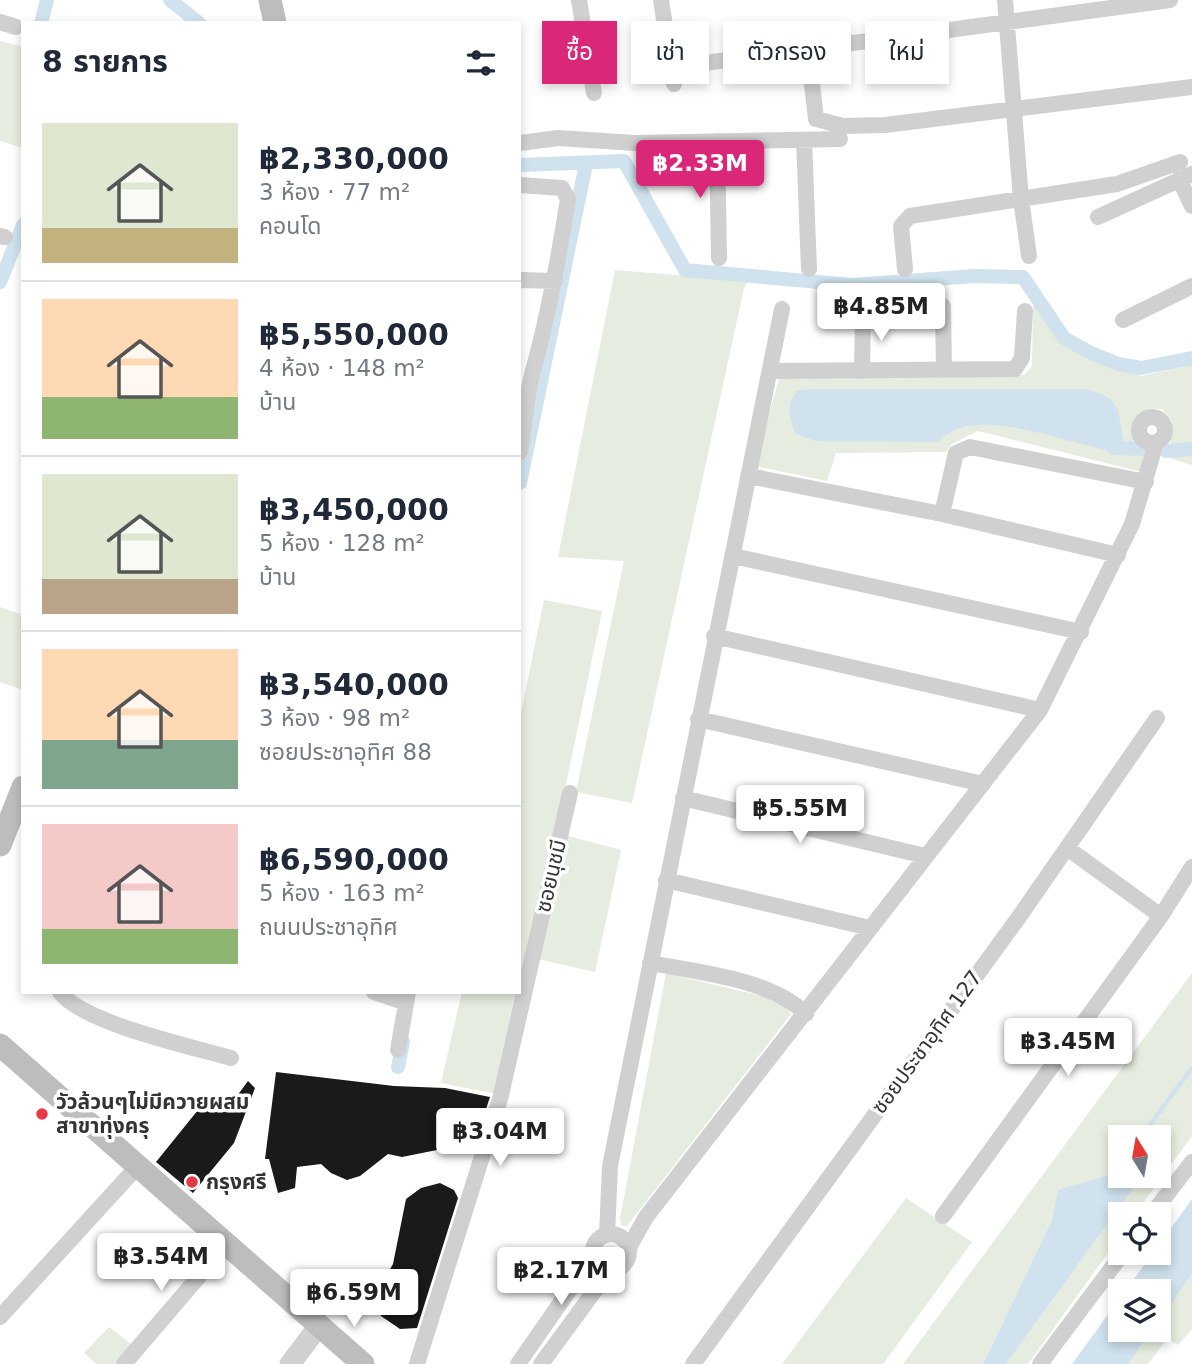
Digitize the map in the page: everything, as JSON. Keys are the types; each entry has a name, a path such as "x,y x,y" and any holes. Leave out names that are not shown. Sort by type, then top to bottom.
{"main road":[{"path":"270,0 275,21"},
{"path":"0,845 21,792"},
{"path":"0,1045 225,1246 363,1364"}],"street":[{"path":"579,0 594,93"},
{"path":"661,0 664,21"},
{"path":"1005,0 1021,199 1029,256"},
{"path":"851,43 1170,0"},
{"path":"811,84 814,115 820,122 843,127 885,125 1192,87"},
{"path":"521,143 558,138 635,143 840,139"},
{"path":"804,140 810,269"},
{"path":"717,141 719,258"},
{"path":"905,269 901,226 903,220 910,216 1184,172"},
{"path":"1184,172 1192,206"},
{"path":"1098,217 1184,172"},
{"path":"521,185 553,186 566,192 555,281 541,349 527,368 521,442"},
{"path":"521,280 555,281"},
{"path":"1124,320 1192,286"},
{"path":"943,306 944,370"},
{"path":"607,1235 610,1166 714,636 733,556 782,309"},
{"path":"771,371 1015,369 1022,358 1025,311"},
{"path":"862,371 863,314"},
{"path":"541,1364 610,1270 624,1264 628,1248 646,1217 1040,710 1118,555 1146,482 1156,443"},
{"path":"942,514 956,453 970,447 1146,482"},
{"path":"749,476 942,514 1118,555"},
{"path":"733,556 1081,632"},
{"path":"714,636 1040,710"},
{"name":"ซอยประชาอุทิศ 127","path":"693,1364 1067,848 1157,718"},
{"path":"698,719 983,784"},
{"name":"ซอยนุชมี","path":"417,1364 500,1099 570,793"},
{"path":"683,798 925,856"},
{"path":"1067,848 1161,916"},
{"path":"943,1216 1161,916 1192,867"},
{"path":"666,880 870,928"},
{"path":"650,963 768,989 794,1001 806,1014"},
{"path":"62,994 71,1004 99,1017 231,1058"},
{"path":"387,994 407,997 398,1050"},
{"path":"1161,1202 1192,1162"},
{"path":"0,1317 137,1167"},
{"path":"518,1364 593,1256 597,1240 607,1235 622,1239 628,1248"},
{"path":"124,1364 225,1246"},
{"path":"593,1256 599,1266 610,1270"},
{"path":"1040,1364 1114,1265"},
{"path":"290,1364 318,1327"}],"shaded area":[{"path":"0,41 21,46 21,147 0,141"},
{"path":"615,270 749,281 744,288 632,803 576,792 624,561 558,557"},
{"path":"1033,301 1059,340 1099,362 1141,376 1192,365 1192,465 1169,458 1172,421 1162,409 1153,409 1143,411 1134,419 1141,446 1150,449 1142,472 978,431 952,444 946,452 836,453 827,481 755,466 779,378 790,374 1024,375 1032,366"},
{"path":"544,600 602,611 521,982 521,713"},
{"path":"0,607 21,614 21,689 0,682"},
{"path":"568,836 621,850 595,972 538,959"},
{"path":"666,973 781,1001 791,1014 627,1226 622,1226 620,1219"},
{"path":"1192,973 1192,1136 1171,1165 1171,1125 1108,1125 1108,1176 1058,1191 1052,1220 983,1364 903,1364"},
{"path":"462,994 518,994 497,1094 441,1083"},
{"path":"1133,1188 1154,1188 1144,1202 1123,1202"},
{"path":"906,1198 972,1242 883,1364 782,1364"},
{"path":"1108,1223 1108,1253 1028,1364 1006,1364"},
{"path":"1192,1274 1192,1329 1178,1345 1171,1341 1171,1304"},
{"path":"109,1327 133,1346 117,1364 96,1364 84,1353"},
{"path":"1144,1342 1165,1342 1148,1364 1128,1364"}],"water":[{"path":"1085,389 1108,397 1114,403 1126,449 1142,453 1119,452 1006,426 979,425 956,429 938,442 815,441 795,433 789,412 797,391"},
{"path":"1108,1175 1108,1188 1133,1188 1123,1202 1108,1202 1108,1223 1006,1364 983,1364 1052,1220 1058,1190"},
{"path":"1192,1199 1192,1274 1171,1304 1171,1279 1134,1279 1144,1265 1171,1265 1171,1228"},
{"path":"1108,1314 1108,1342 1144,1342 1128,1364 1072,1364"}],"building":[{"path":"276,1072 394,1086 445,1088 490,1097 482,1121 473,1119 476,1141 468,1150 442,1149 402,1157 388,1154 360,1176 347,1180 331,1173 321,1164 297,1167 295,1188 278,1193 269,1159 265,1159"},
{"path":"248,1081 255,1088 234,1143 193,1193 156,1162 198,1110 231,1104"},
{"path":"440,1183 454,1190 458,1198 417,1328 400,1329 381,1316 376,1303 378,1291 393,1264 406,1199 421,1188"}],"waterway":[{"path":"42,21 47,0"},
{"path":"170,0 196,21"},
{"path":"521,165 624,161 685,270 852,285 975,276 1023,277 1064,338 1091,353 1118,364 1141,368 1192,358"},
{"path":"521,478 586,164"},
{"path":"0,282 21,230"},
{"path":"1114,448 1142,449"},
{"path":"1166,451 1192,449"},
{"path":"398,1067 403,1042"},
{"path":"1150,1125 1192,1068"}],"place":[{"name":"วัวล้วนๆไม่มีควายผสม สาขาทุ่งครุ","path":"42,1114"},
{"name":"กรุงศรี","path":"192,1182"}]}
